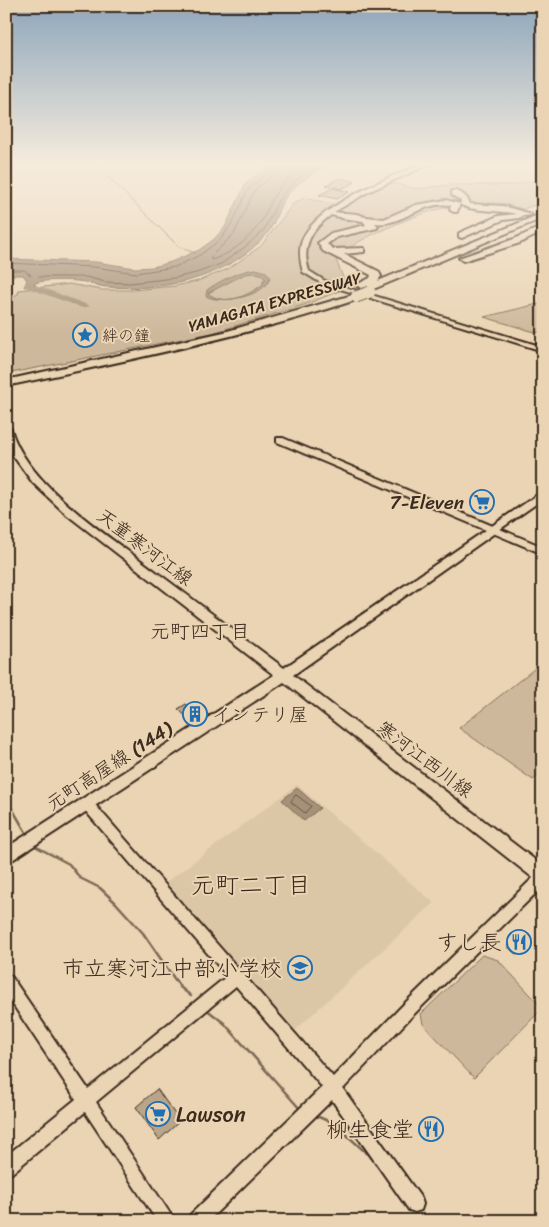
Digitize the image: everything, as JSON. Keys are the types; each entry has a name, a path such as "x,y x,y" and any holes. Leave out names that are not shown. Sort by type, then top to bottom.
{"highway":[{"path":"356,292 374,280 376,273 326,249 322,243 334,235 374,226 363,219"},
{"path":"364,219 379,224 397,219"},
{"path":"365,219 385,222 390,219"},
{"path":"462,235 498,219"},
{"path":"356,292 536,233 542,220"},
{"path":"434,251 542,220"},
{"name":"YAMAGATA EXPRESSWAY","path":"6,381 264,325 418,269 542,220"},
{"path":"362,250 338,251 329,247 328,244 335,240 351,238 377,228 379,224"},
{"name":"YAMAGATA EXPRESSWAY","path":"184,343 356,292"}],"main road":[{"name":"天童寒河江線","path":"6,428 10,444 26,467 37,481 70,512 284,675"},
{"name":"元町高屋線 (144)","path":"6,858 284,675 543,494"},
{"name":"寒河江西川線","path":"284,675 543,876"}],"street":[{"path":"323,219 310,231 302,249 306,272 316,278 543,349"},
{"path":"280,440 543,551"},
{"path":"87,804 333,1088 415,1204"},
{"path":"196,1221 333,1088 406,1012 543,876"},
{"path":"6,1167 237,976"},
{"path":"6,981 167,1221"}],"shaded area":[{"path":"281,219 408,219 378,232 343,253 336,260 344,280 335,287 342,290 304,305 212,333 6,374 6,300 18,294 19,290 69,284 102,290 133,290 175,286 198,281 228,269 261,246"},
{"path":"538,304 543,307 543,325 538,333 484,317"},
{"path":"543,662 543,771 533,780 459,728"},
{"name":"市立寒河江中部小学校","path":"297,785 434,903 292,1033 165,883"},
{"path":"482,955 498,960 543,1008 474,1078 423,1024 421,1014"}],"water":[{"path":"229,219 275,219 260,242 235,261 197,278 175,283 129,288 104,287 85,282 58,280 37,282 33,284 36,285 24,287 27,280 23,275 6,275 6,259 96,262 135,268 153,267 171,262 199,250 213,240 225,227"},
{"path":"256,269 266,272 270,277 267,284 252,294 236,298 257,288 263,284 263,280 266,280 261,274 245,274 208,293 214,297 225,299 222,300 213,299 206,296 207,290 218,283 230,276"},
{"path":"297,788 320,808 304,821 282,800"}],"building":[{"name":"インテリ屋","path":"186,704 190,707 194,705 209,715 194,724 178,709"},
{"name":"すし長","path":"522,931 531,939 516,954 507,946"},
{"name":"Lawson","path":"157,1089 180,1121 159,1140 136,1107"}],"waterway":[{"path":"151,219 179,247 195,253"},
{"path":"36,275 28,285 86,306"},
{"path":"6,798 28,836"},
{"path":"35,846 69,864 80,878 100,888 115,902 143,933 180,987 191,996"},
{"path":"206,1009 224,1023 300,1109"},
{"path":"314,1115 335,1124 375,1161"}],"tunnel":[{"path":"530,219 541,224"}],"place":[{"name":"絆の鐘","path":"85,335"},
{"name":"7-Eleven","path":"482,502"},
{"name":"インテリ屋","path":"195,714"},
{"name":"すし長","path":"519,942"},
{"name":"市立寒河江中部小学校","path":"300,968"},
{"name":"Lawson","path":"158,1114"},
{"name":"柳生食堂","path":"431,1129"}],"district":[{"name":"元町四丁目","path":"200,631"},
{"name":"元町二丁目","path":"251,885"}]}
